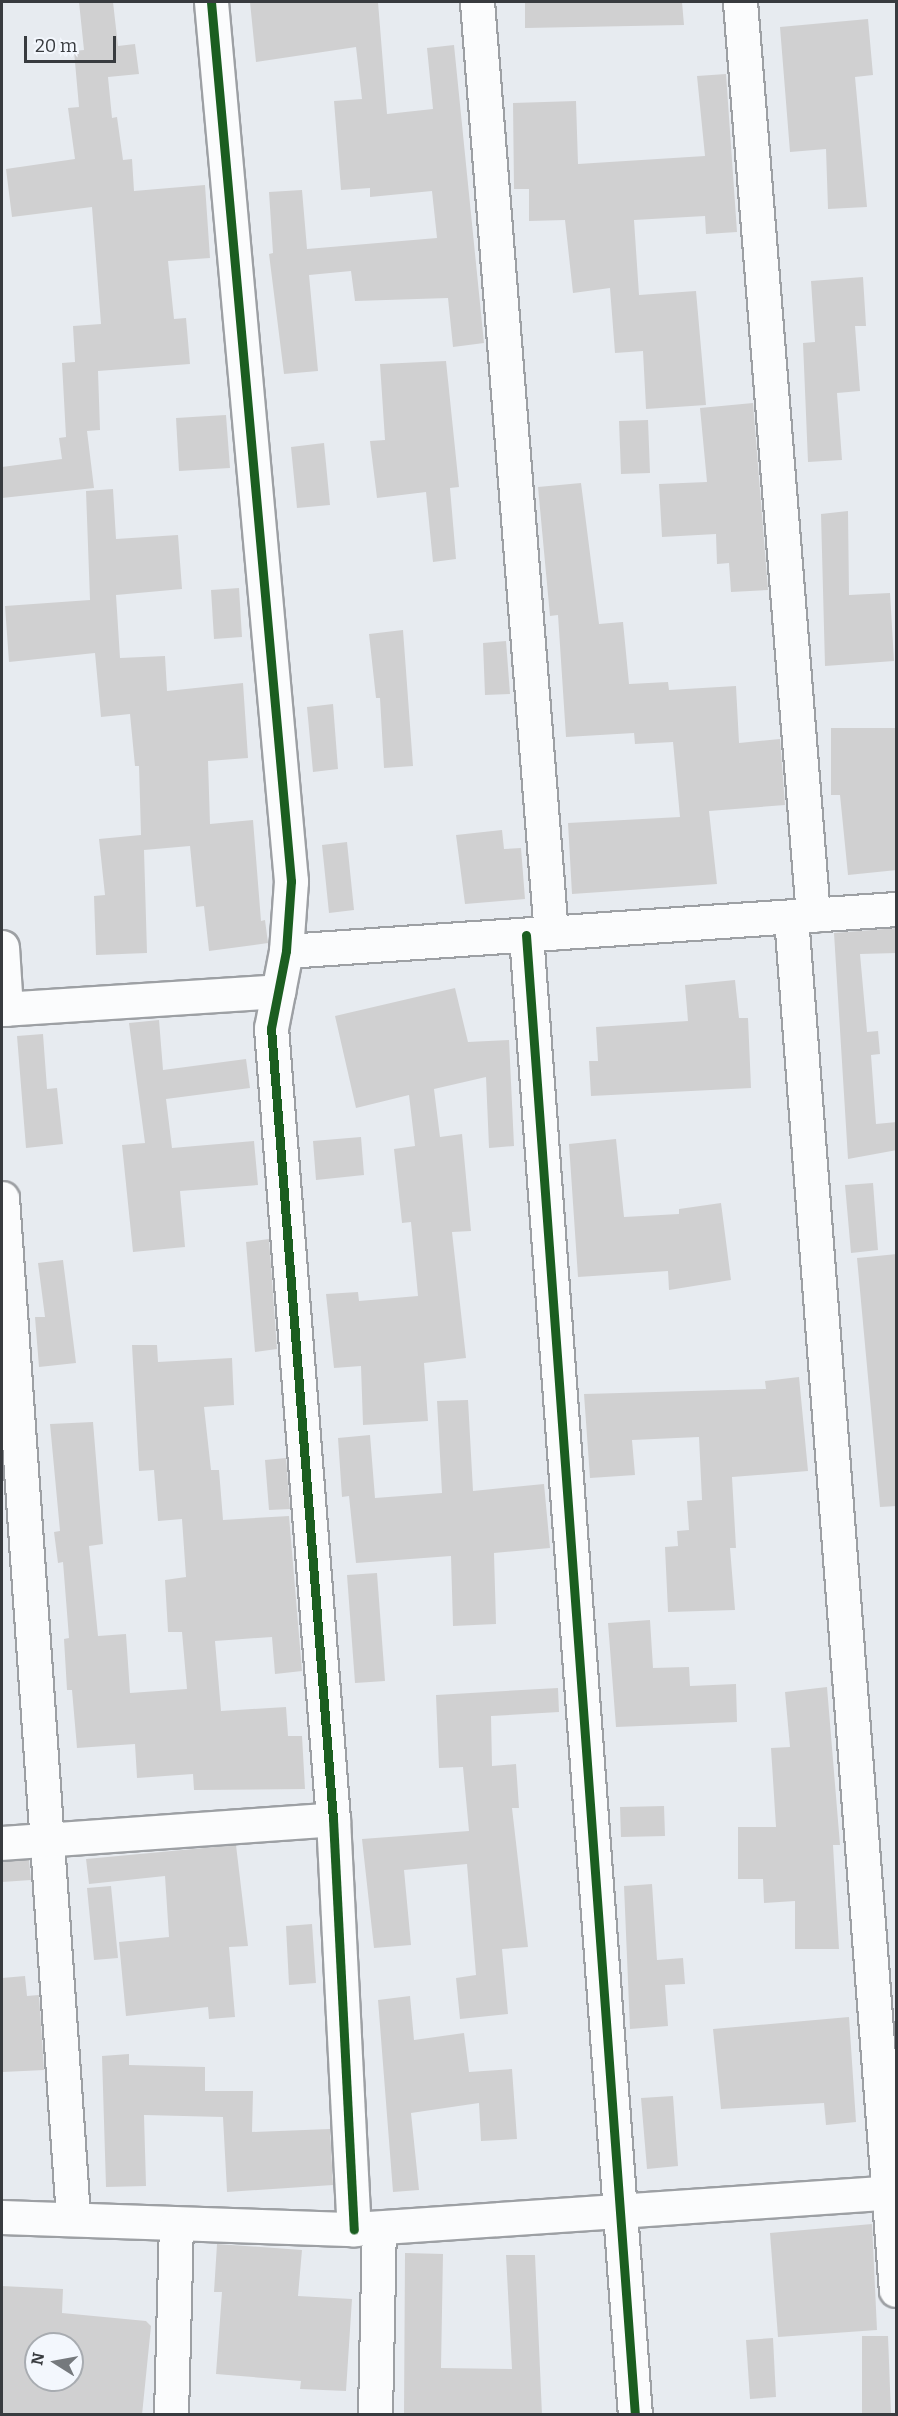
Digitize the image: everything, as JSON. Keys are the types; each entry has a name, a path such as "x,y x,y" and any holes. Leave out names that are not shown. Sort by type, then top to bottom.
{"street":[{"path":"211,2 291,882 286,951 271,1029 367,2228 375,2415"},
{"path":"477,2 635,2415"},
{"path":"740,2 897,2290"},
{"path":"286,951 897,909"},
{"path":"2,947 4,1009 278,991"},
{"path":"2,1198 50,1840 73,2217"},
{"path":"2,1843 333,1819"},
{"path":"2,2217 73,2217 176,2224 367,2228 892,2193"},
{"path":"171,2415 176,2224"}],"building":[{"path":"79,2 113,2 118,46 135,44 139,74 108,77 112,118 117,117 123,160 132,159 134,191 205,185 210,258 168,261 174,319 186,318 190,364 98,371 100,430 87,431 94,488 2,498 2,467 62,459 59,438 66,437 62,363 75,362 73,326 101,324 92,207 12,217 6,169 75,159 68,108 79,107 74,51 84,50"},
{"path":"250,2 378,2 387,114 433,109 427,48 454,45 484,343 453,347 448,298 355,301 351,271 309,275 318,371 284,374 269,254 273,253 269,192 302,190 307,249 437,238 432,191 370,197 370,188 341,190 334,101 362,99 356,47 256,62"},
{"path":"525,2 682,2 684,25 525,28"},
{"path":"868,19 873,75 855,77 867,207 828,209 826,149 790,152 780,27"},
{"path":"726,74 737,232 706,234 705,216 634,220 639,295 696,291 706,405 646,409 643,351 615,353 610,288 573,293 565,220 529,221 529,189 514,189 513,103 576,101 578,164 705,156 697,76"},
{"path":"863,277 866,326 855,326 860,391 837,393 842,460 808,462 803,343 815,342 811,281"},
{"path":"446,361 459,487 450,488 456,559 433,562 426,492 377,498 370,441 385,440 380,364"},
{"path":"753,403 768,590 731,592 729,563 717,564 716,534 662,537 659,484 707,482 700,408"},
{"path":"226,415 230,468 179,471 176,418"},
{"path":"648,420 650,473 621,474 619,421"},
{"path":"324,443 330,505 297,508 291,447"},
{"path":"581,483 599,624 623,622 629,684 668,682 669,690 736,686 739,743 780,739 785,805 709,811 717,884 572,894 568,823 680,817 673,742 635,744 634,733 566,737 558,615 550,616 538,487"},
{"path":"113,489 116,539 178,535 182,589 116,595 120,658 165,656 167,691 243,683 248,758 208,761 210,824 253,820 261,921 265,920 268,943 209,951 204,906 196,907 190,846 144,850 147,953 96,955 94,896 105,895 99,839 141,835 139,766 135,766 130,714 101,717 95,653 9,662 5,606 90,600 86,491"},
{"path":"848,511 849,595 890,593 894,661 825,666 821,514"},
{"path":"239,588 242,637 214,639 211,590"},
{"path":"403,630 413,766 384,768 380,698 376,698 369,634"},
{"path":"506,641 510,694 485,695 483,643"},
{"path":"333,704 338,769 313,772 307,707"},
{"path":"831,728 897,728 897,870 848,875 840,795 831,795"},
{"path":"502,830 504,849 521,848 525,899 465,904 456,835"},
{"path":"347,842 354,910 329,913 322,845"},
{"path":"897,928 897,953 860,954 867,1032 878,1031 880,1054 871,1055 876,1124 897,1122 897,1150 848,1159 834,933"},
{"path":"735,980 739,1018 748,1018 751,1088 591,1096 589,1061 598,1061 596,1027 688,1021 685,985"},
{"path":"455,988 468,1042 509,1040 514,1146 489,1148 486,1077 434,1089 440,1137 462,1134 471,1231 452,1232 466,1358 424,1363 428,1421 363,1425 361,1366 334,1368 326,1294 358,1292 359,1301 418,1296 411,1222 402,1223 394,1149 415,1146 409,1095 356,1108 335,1016"},
{"path":"159,1020 163,1070 246,1059 250,1088 166,1099 172,1148 254,1141 258,1185 180,1191 185,1247 133,1252 122,1145 145,1143 129,1023"},
{"path":"43,1034 47,1089 57,1088 63,1144 26,1148 17,1036"},
{"path":"361,1137 364,1175 316,1180 313,1141"},
{"path":"616,1139 624,1217 679,1214 679,1209 721,1203 731,1280 669,1290 668,1271 578,1277 569,1144"},
{"path":"873,1183 878,1250 851,1253 845,1185"},
{"path":"269,1239 277,1349 255,1352 246,1242"},
{"path":"897,1254 897,1506 880,1507 857,1258"},
{"path":"63,1260 76,1363 39,1367 35,1317 45,1317 38,1263"},
{"path":"132,1345 157,1345 158,1362 232,1358 234,1405 204,1407 211,1470 219,1470 223,1520 289,1516 302,1671 275,1674 272,1637 215,1641 221,1711 286,1707 288,1736 302,1736 305,1789 194,1790 193,1774 137,1778 135,1744 77,1748 72,1690 67,1690 64,1639 69,1638 63,1562 58,1563 54,1532 60,1531 50,1424 93,1422 103,1544 89,1546 98,1636 126,1634 130,1693 187,1689 182,1632 168,1632 165,1580 186,1577 182,1519 158,1521 154,1470 139,1471"},
{"path":"799,1377 808,1471 732,1477 736,1548 730,1548 735,1610 668,1612 665,1547 678,1546 677,1531 689,1530 687,1501 702,1500 699,1437 632,1440 635,1475 590,1478 584,1394 766,1389 765,1381"},
{"path":"468,1400 473,1491 544,1484 550,1548 494,1553 496,1624 453,1626 451,1556 356,1563 349,1496 342,1497 338,1438 370,1435 375,1498 442,1493 437,1401"},
{"path":"286,1458 290,1509 269,1510 265,1460"},
{"path":"377,1573 385,1681 355,1683 347,1575"},
{"path":"650,1620 653,1668 689,1667 690,1686 736,1684 737,1722 616,1727 608,1623"},
{"path":"827,1687 840,1845 833,1845 839,1949 795,1949 795,1901 764,1903 763,1879 738,1879 738,1827 776,1827 771,1748 790,1747 785,1692"},
{"path":"558,1688 559,1712 491,1716 492,1766 516,1764 519,1808 512,1808 528,1947 502,1949 508,2014 460,2019 456,1978 476,1975 467,1864 404,1870 411,1945 374,1948 362,1839 469,1831 463,1767 439,1768 436,1695"},
{"path":"664,1806 665,1836 621,1837 620,1807"},
{"path":"236,1845 248,1946 229,1947 235,2017 209,2019 208,2007 126,2016 119,1942 169,1937 165,1876 89,1884 86,1859"},
{"path":"29,1860 31,1880 2,1882 2,1861"},
{"path":"652,1884 657,1960 683,1958 685,1984 665,1985 668,2026 630,2029 624,1886"},
{"path":"111,1886 118,1958 94,1960 87,1888"},
{"path":"312,1924 316,1983 289,1985 286,1926"},
{"path":"25,1976 27,1996 39,1995 44,2070 3,2072 2,1978"},
{"path":"410,1996 414,2040 464,2033 469,2072 512,2069 517,2139 481,2141 479,2103 411,2113 419,2190 393,2192 378,2000"},
{"path":"849,2017 856,2122 826,2125 824,2103 721,2109 713,2029"},
{"path":"129,2054 129,2065 205,2067 205,2091 253,2091 252,2132 330,2129 333,2185 227,2192 223,2117 144,2115 146,2186 106,2187 102,2056"},
{"path":"673,2096 678,2166 647,2169 641,2098"},
{"path":"872,2224 877,2330 778,2337 770,2233"},
{"path":"217,2244 302,2250 298,2296 352,2299 346,2391 300,2389 301,2381 216,2374 222,2292 214,2292"},
{"path":"405,2253 443,2254 441,2368 512,2369 506,2255 535,2255 542,2415 404,2415"},
{"path":"2,2286 63,2289 62,2313 146,2321 151,2326 142,2415 2,2415"},
{"path":"862,2336 888,2336 891,2415 862,2415"},
{"path":"773,2338 776,2397 750,2399 746,2340"}],"cycle path":[{"path":"211,2 291,881 286,951 271,1028 333,1819 354,2229"},
{"path":"526,935 635,2414"}]}
